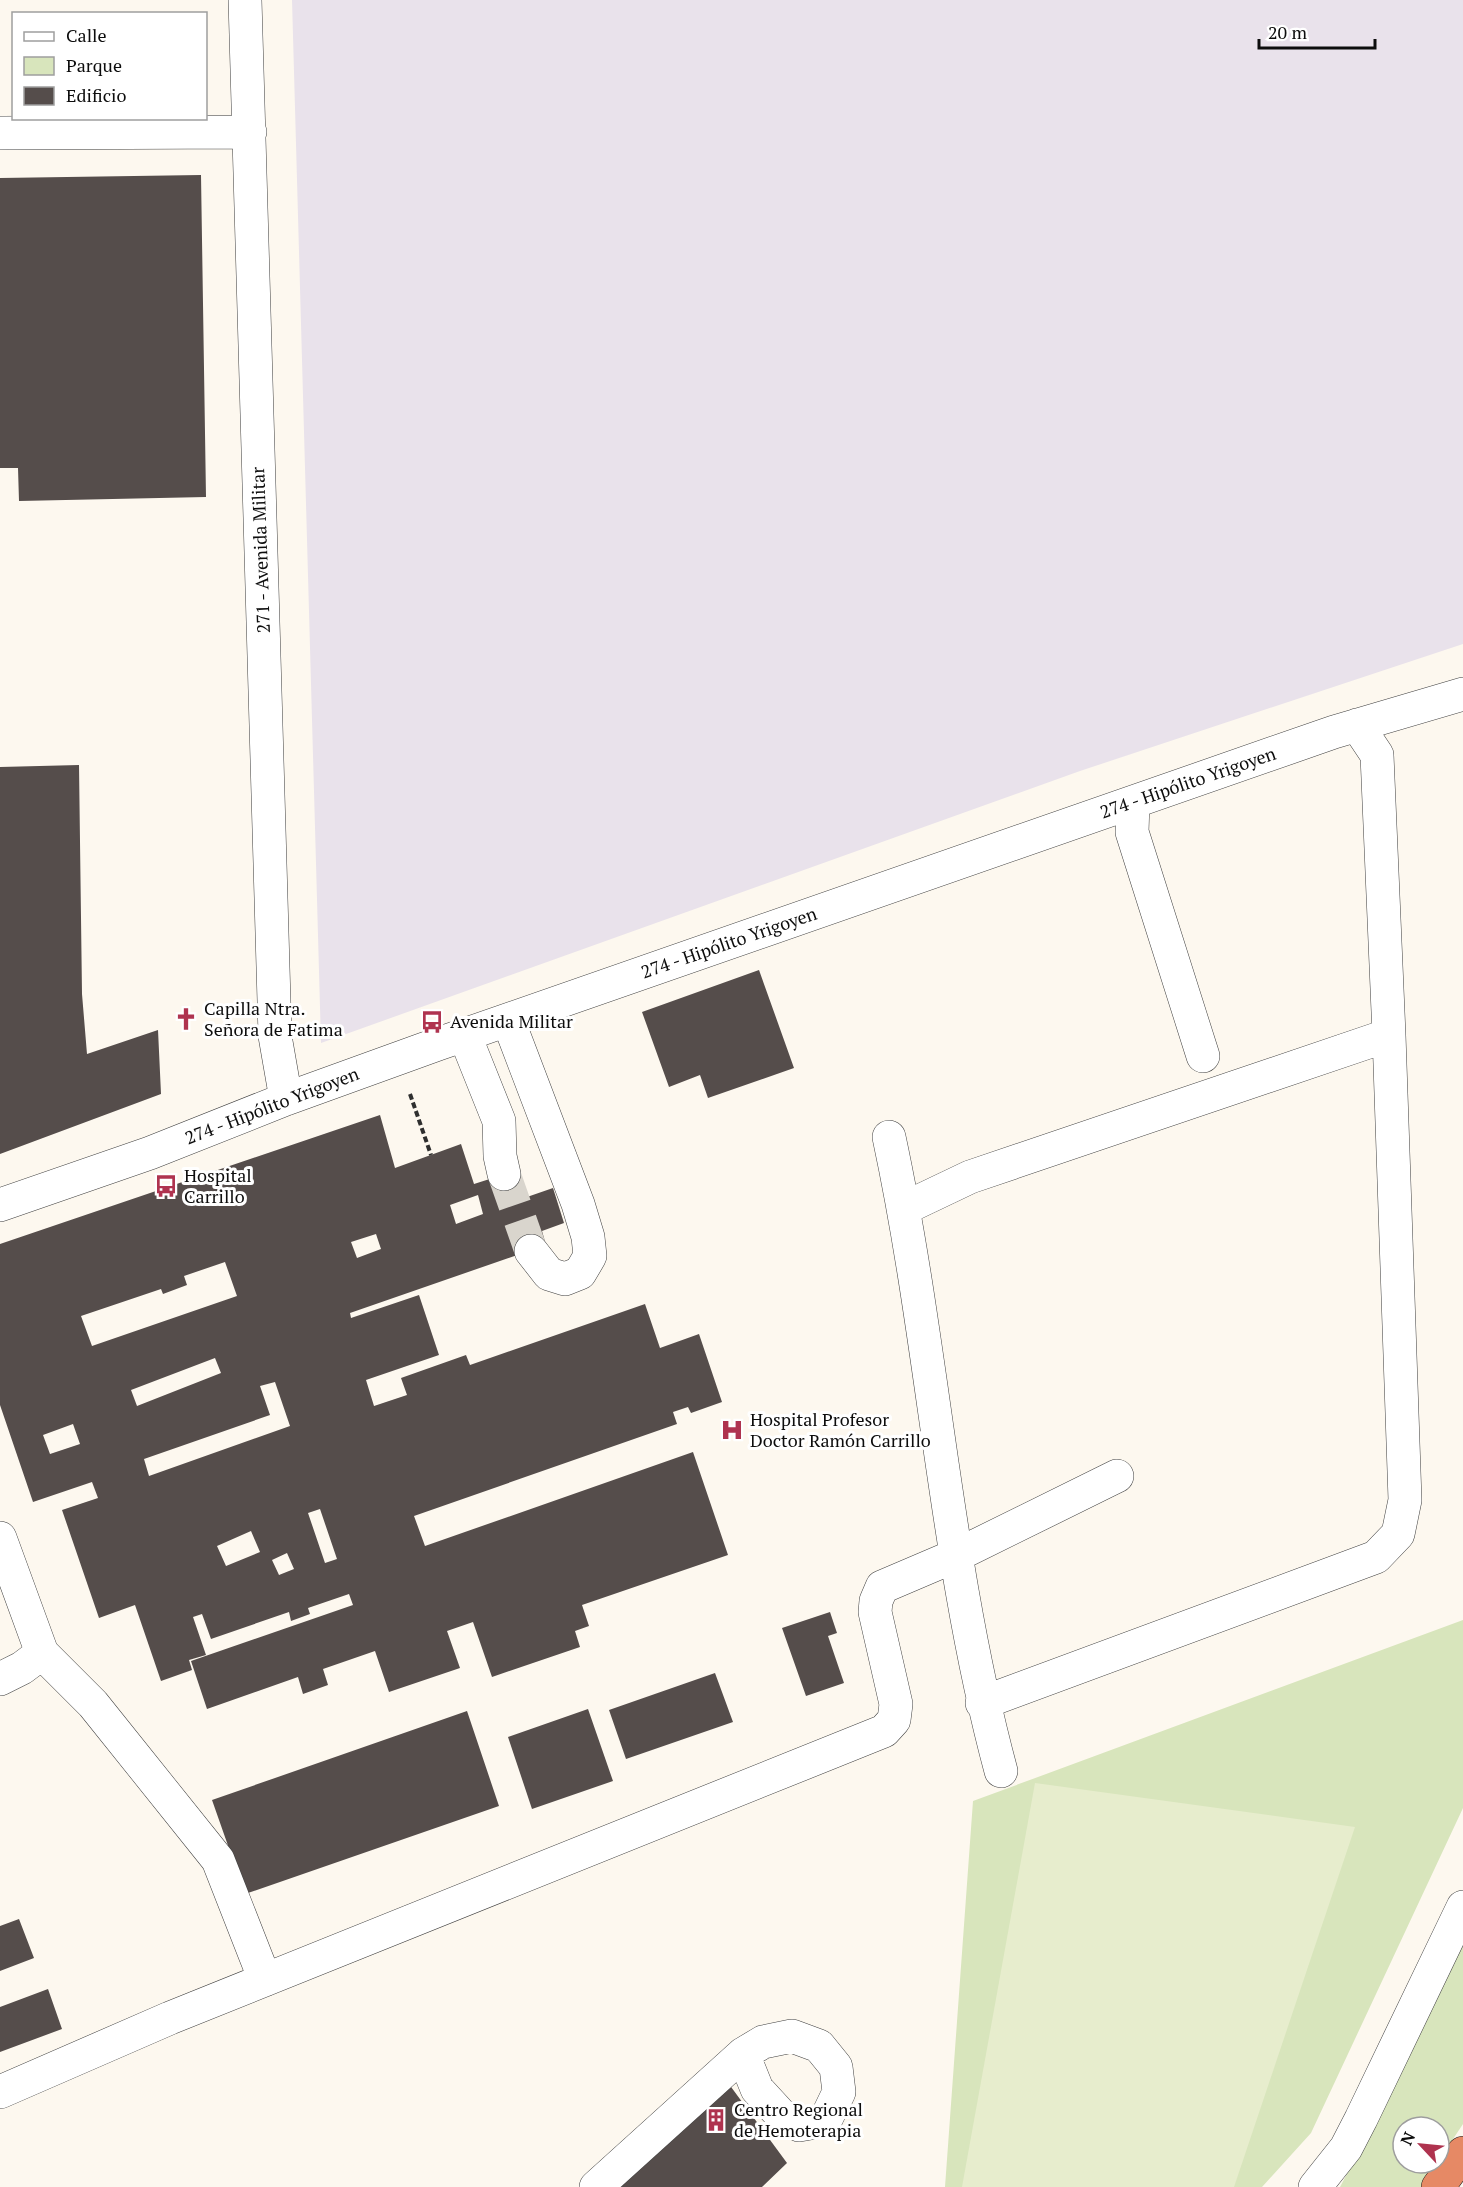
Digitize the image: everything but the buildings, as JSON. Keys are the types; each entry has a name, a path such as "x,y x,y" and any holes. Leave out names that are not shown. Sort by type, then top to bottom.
{"highway":[{"path":"1438,2187 1463,2153"}],"street":[{"name":"271 - Avenida Militar","path":"245,0 275,1036 286,1099"},
{"path":"0,133 250,132"},
{"name":"274 - Hipólito Yrigoyen","path":"0,1205 150,1153 286,1099 508,1020 1357,725 1463,694"},
{"path":"982,1703 1376,1557 1398,1534 1405,1500 1377,755 1357,725"},
{"path":"1133,803 1132,832 1203,1056"},
{"path":"508,1020 578,1204 588,1237 590,1256 580,1273 565,1279 549,1274 531,1251"},
{"path":"905,1208 970,1177 1389,1035"},
{"path":"465,1036 499,1121 500,1156 504,1174"},
{"path":"890,1137 905,1208 957,1555 982,1703 1001,1771"},
{"path":"0,2092 170,2018 884,1731 894,1720 896,1704 875,1612 876,1601 882,1587 957,1555 1117,1476"},
{"path":"0,1538 42,1653 93,1704 218,1860 265,1980"},
{"path":"0,1679 22,1668 42,1653"},
{"path":"1315,2187 1346,2148 1463,1907"},
{"path":"596,2187 743,2054"}],"path":[{"path":"398,1059 431,1155"}],"shaded area":[{"path":"292,0 1463,0 1463,644 1080,771 321,1043"}],"green space":[{"path":"1463,1620 1463,1808 1311,2133 1262,2187 945,2187 973,1801"},
{"path":"1035,1783 1355,1827 1234,2187 962,2187"},
{"path":"1463,1945 1463,2124 1451,2142 1451,2115 1391,2115 1391,2175 1429,2175 1421,2187 1340,2187 1403,2068"}],"tunnel":[{"path":"504,1174 531,1251"}],"place":[{"name":"Capilla Ntra. Señora de Fatima","path":"186,1019"},
{"name":"Avenida Militar","path":"432,1022"},
{"name":"Hospital Carrillo","path":"166,1186"},
{"name":"Hospital Profesor Doctor Ramón Carrillo","path":"732,1430"},
{"name":"Centro Regional de Hemoterapia","path":"716,2120"}]}
